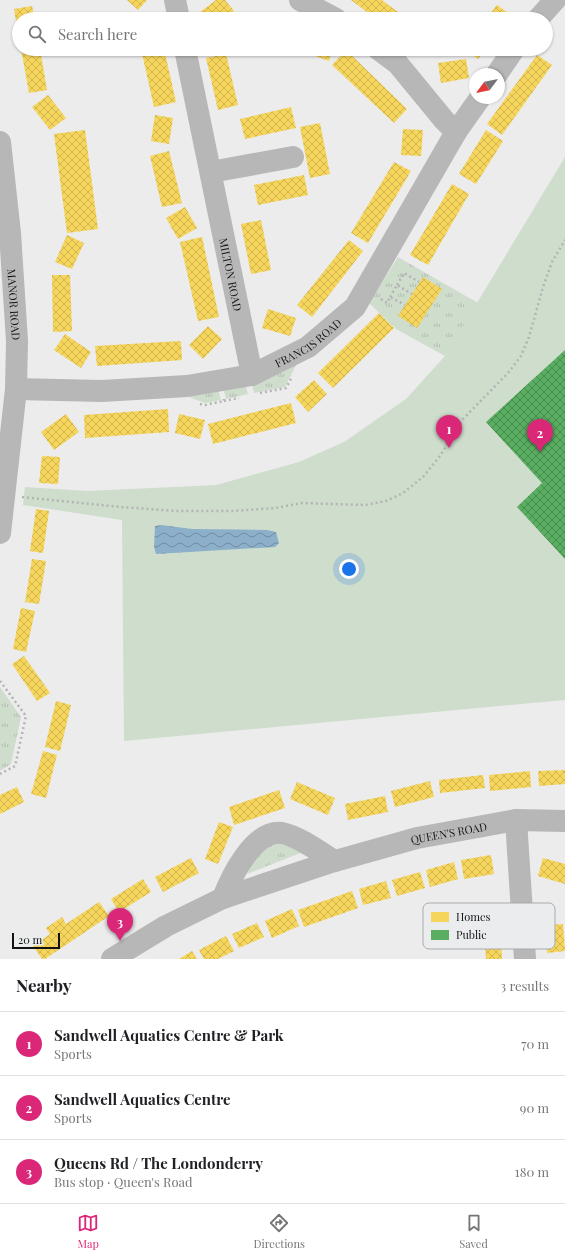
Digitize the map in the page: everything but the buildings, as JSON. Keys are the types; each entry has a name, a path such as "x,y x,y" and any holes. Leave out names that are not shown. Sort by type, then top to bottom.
{"street":[{"path":"175,0 178,12"},
{"path":"300,0 323,12"},
{"path":"544,12 555,0"},
{"name":"MILTON ROAD","path":"186,56 255,385"},
{"path":"387,56 398,64 444,120 456,132"},
{"path":"501,68 509,56"},
{"name":"FRANCIS ROAD","path":"16,389 102,391 187,386 255,385 308,347 355,307 456,132 476,104"},
{"name":"MANOR ROAD","path":"0,142 10,233 17,334 16,389 4,466 0,533"},
{"path":"211,172 293,157"},
{"path":"516,820 521,903"},
{"name":"QUEEN'S ROAD","path":"112,959 166,926 223,898 334,861 418,838 516,820 562,823"},
{"path":"223,898 254,843 266,836 282,833 302,842 334,861"},
{"path":"524,949 525,959"}],"path":[{"path":"22,497 120,508 177,511 233,511 275,508 302,503 365,505 386,501 403,493 423,477 436,462 463,419 508,373 521,356 529,337 543,287 552,262 565,240"},
{"path":"380,298 387,302 404,272 420,282"},
{"path":"397,285 412,294"},
{"path":"390,297 405,305"},
{"path":"255,385 286,388 295,372"},
{"path":"0,681 26,716 15,766 0,774"}],"green space":[{"path":"565,157 565,700 124,741 122,520 23,505 25,487 88,491 216,485 299,462 344,442 406,399 445,356"},
{"path":"398,257 478,303 445,356 396,329 369,303"},
{"path":"296,365 285,387 254,393 251,381"},
{"path":"245,383 248,394 226,399 223,388"},
{"path":"218,389 221,400 205,403 178,393"},
{"path":"0,687 21,717 11,764 0,771"},
{"path":"278,842 303,852 247,874 255,857 261,851"}],"water":[{"path":"161,525 192,529 267,530 276,532 279,543 275,547 156,554 154,547 155,526"}],"place":[{"name":"Sandwell Aquatics Centre & Park","path":"449,448"},
{"name":"Sandwell Aquatics Centre","path":"540,452"},
{"name":"Queens Rd / The Londonderry","path":"120,941"}]}
